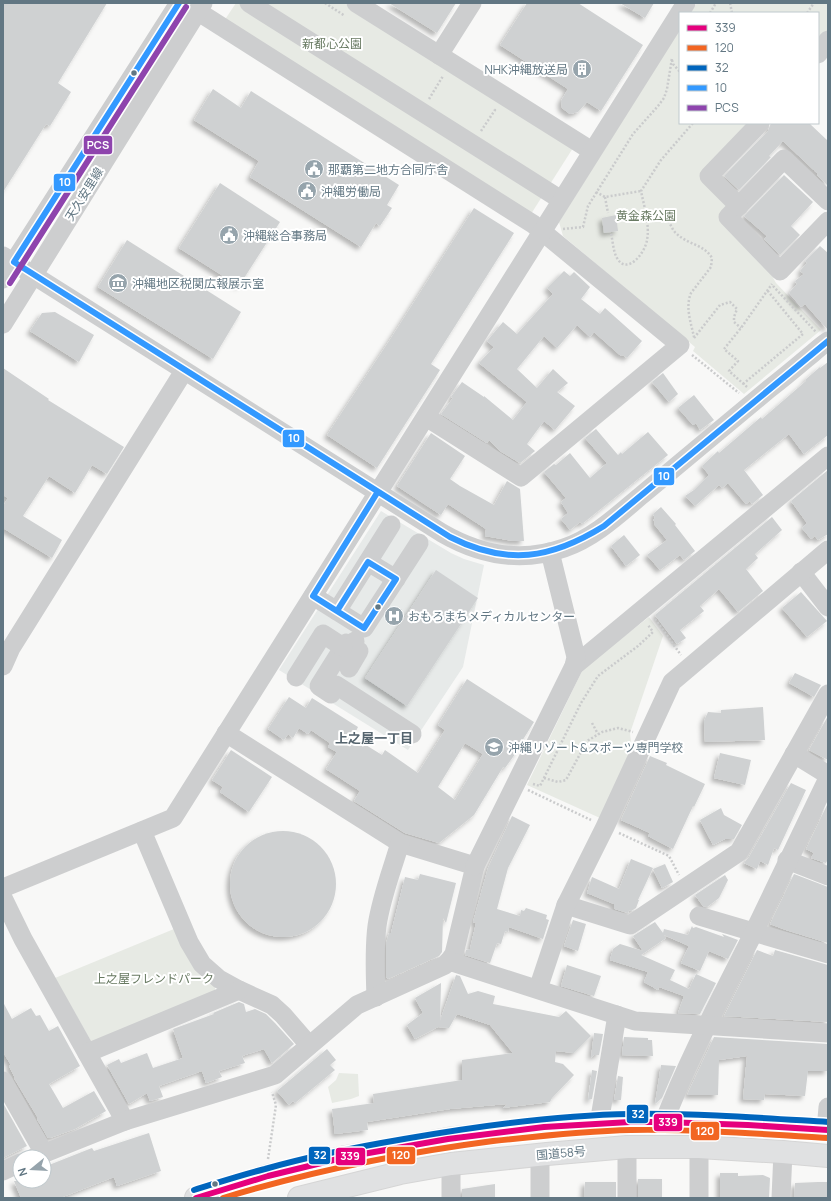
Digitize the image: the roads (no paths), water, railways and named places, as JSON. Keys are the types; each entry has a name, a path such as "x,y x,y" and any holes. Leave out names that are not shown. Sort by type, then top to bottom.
{"highway":[{"path":"196,1198 268,1176 346,1157 448,1139 544,1127 664,1122 827,1130"},
{"name":"国道58号","path":"299,1198 400,1173 451,1164 627,1148 699,1147 828,1156"}],"street":[{"name":"天久安里線","path":"3,279 8,259 179,3"},
{"path":"249,3 555,196"},
{"path":"443,67 472,3"},
{"path":"680,12 686,3"},
{"name":"天久安里線","path":"3,324 200,7"},
{"path":"200,7 527,220 680,346 521,477 426,417"},
{"path":"353,11 443,67 592,151"},
{"path":"3,888 173,818 426,417 541,231 679,14"},
{"path":"819,53 828,40"},
{"path":"739,206 709,176 759,124"},
{"path":"828,201 784,159 728,217 776,278 828,221"},
{"path":"8,259 377,493 459,542 475,549 490,553 525,556 550,552 578,542 604,526 752,398 827,342"},
{"path":"3,666 16,641 184,371"},
{"path":"574,666 828,456"},
{"path":"337,611 391,525"},
{"path":"412,734 336,685 331,694 319,686 347,647 364,628 419,542"},
{"path":"538,989 566,905 605,827 672,682 800,572 828,550"},
{"path":"52,1150 125,1120 275,1075 348,1011 357,1005 445,965 449,961 454,954 475,866 574,666 576,657 550,552"},
{"path":"368,562 396,579"},
{"path":"800,572 828,607"},
{"path":"313,596 364,628"},
{"path":"296,677 323,634 359,652 349,668"},
{"path":"566,905 630,925 739,852 828,694"},
{"path":"226,733 400,843 475,866"},
{"path":"794,754 828,774"},
{"path":"664,1122 674,1095 706,1026 828,778"},
{"path":"142,831 180,924 202,964 210,972 240,990 272,1005 310,1045"},
{"path":"376,997 377,925 381,906 400,843"},
{"path":"787,860 828,876"},
{"path":"3,898 23,939 125,1120"},
{"path":"699,916 828,954"},
{"path":"449,961 641,1022 828,1033"},
{"path":"87,1053 240,990"},
{"path":"599,1124 617,1015"},
{"path":"3,1081 37,1149"},
{"path":"827,1130 828,1107"},
{"path":"699,1147 699,1198"},
{"path":"627,1148 627,1198"},
{"path":"781,1198 782,1152"},
{"path":"540,1155 540,1198"},
{"path":"451,1164 451,1198"}],"place":[{"name":"NHK沖縄放送局","path":"582,69"},
{"name":"那覇第二地方合同庁舎","path":"314,169"},
{"name":"沖縄労働局","path":"307,191"},
{"name":"沖縄総合事務局","path":"229,235"},
{"name":"沖縄地区税関広報展示室","path":"118,283"},
{"name":"おもろまちメディカルセンター","path":"394,616"},
{"name":"沖縄リゾート&スポーツ専門学校","path":"494,747"}],"district":[{"name":"上之屋一丁目","path":"374,738"}],"park label":[{"name":"新都心公園","path":"332,43"},
{"name":"黄金森公園","path":"646,215"},
{"name":"上之屋フレンドパーク","path":"154,978"}]}
